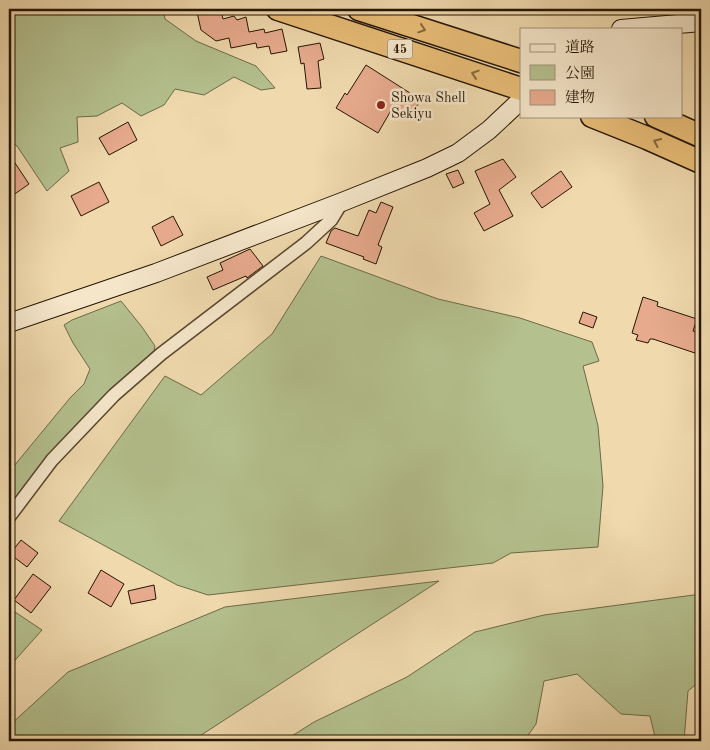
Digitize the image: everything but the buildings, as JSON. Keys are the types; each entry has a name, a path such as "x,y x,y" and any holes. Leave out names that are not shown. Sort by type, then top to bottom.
{"highway":[{"name":"45","path":"278,9 520,89"},
{"name":"45","path":"359,9 520,61"},
{"path":"597,118 701,162"},
{"path":"660,118 701,136"}],"street":[{"path":"627,28 690,18"},
{"path":"9,323 156,273 427,168 458,153 489,130 520,101"},
{"path":"9,516 52,460 114,395 161,354 306,243 332,220 342,202"}],"green space":[{"path":"9,9 163,9 165,19 196,41 256,66 275,88 261,90 234,77 204,95 175,89 164,105 141,116 122,103 97,116 77,117 78,142 60,148 69,171 47,191 17,146 9,139"},
{"path":"321,256 438,299 520,318 592,342 599,361 583,366 598,426 603,486 598,547 511,553 493,563 208,595 177,585 59,521 165,376 201,395 272,334"},
{"path":"121,301 155,346 154,351 109,391 41,466 9,506 9,472 70,398 84,384 90,369 64,325 72,320"},
{"path":"439,581 192,741 9,741 9,726 68,672 225,607"},
{"path":"701,594 701,680 688,691 684,741 656,741 650,716 621,714 577,674 544,681 536,724 524,741 284,741 314,722 407,677 475,632 544,615"},
{"path":"9,608 42,630 9,667"}],"place":[{"name":"Showa Shell Sekiyu","path":"381,105"}]}
